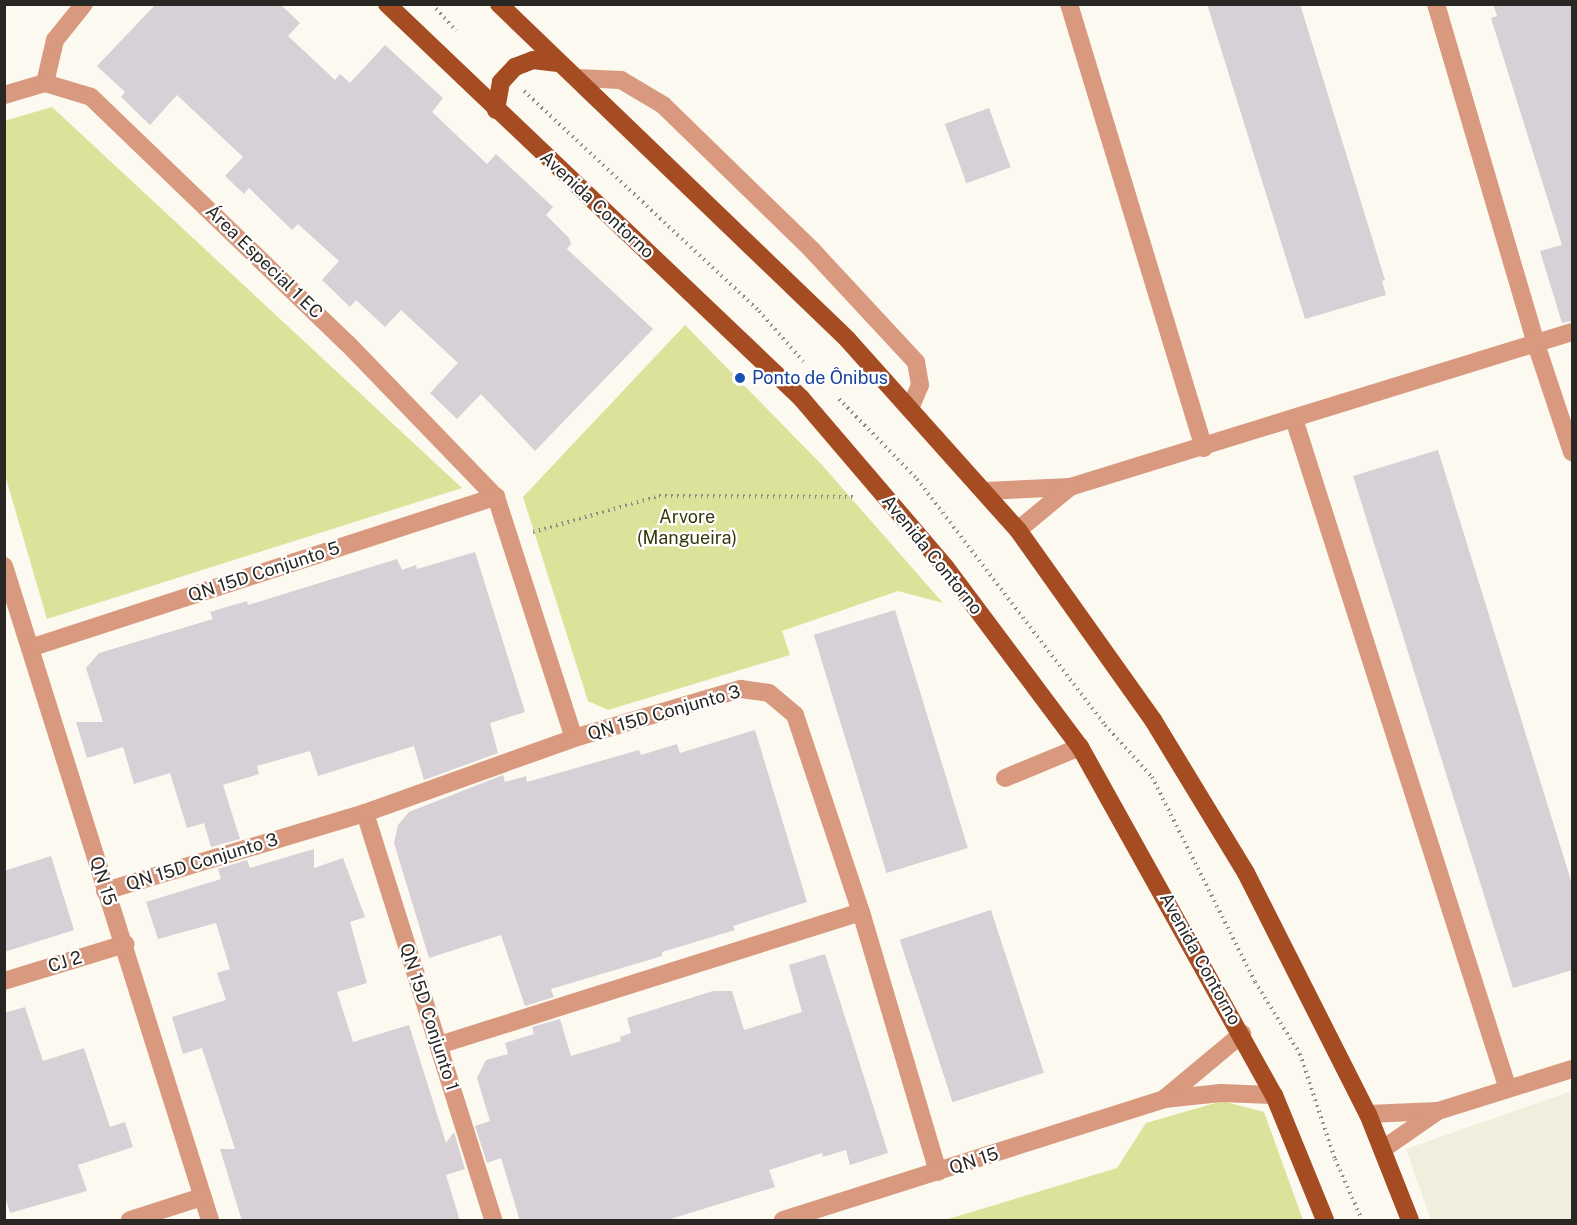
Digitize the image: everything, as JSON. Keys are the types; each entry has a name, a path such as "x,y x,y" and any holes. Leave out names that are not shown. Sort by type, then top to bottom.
{"main road":[{"name":"Avenida Contorno","path":"387,4 801,398 946,568 1080,747 1274,1095 1325,1221"},
{"path":"499,4 556,63 577,78 848,340 1018,530 1153,720 1246,873 1368,1114 1410,1221"},
{"path":"496,110 501,82 515,67 533,60 556,63"}],"street":[{"path":"45,83 55,40 84,4"},
{"path":"1069,4 1204,448"},
{"path":"1436,4 1536,344 1572,452"},
{"path":"577,78 621,81 663,105 812,250 916,362 920,385 910,409"},
{"name":"Área Especial 1 EC","path":"4,95 45,83 75,90 104,108 348,344 496,497"},
{"path":"985,491 1070,487 1204,448 1572,332"},
{"path":"1294,419 1508,1089"},
{"path":"1018,530 1070,487"},
{"path":"496,497 574,738"},
{"name":"QN 15D Conjunto 5","path":"33,647 496,497"},
{"name":"QN 15","path":"4,566 33,647 105,891 125,944 210,1221"},
{"name":"QN 15D Conjunto 3","path":"105,891 365,813 574,738 741,689 770,693 795,714 861,912 938,1172"},
{"path":"1005,778 1080,747"},
{"name":"QN 15D Conjunto 1","path":"365,813 493,1221"},
{"path":"439,1045 861,912"},
{"name":"CJ 2","path":"4,981 125,944"},
{"name":"QN 15","path":"1164,1100 1242,1034"},
{"path":"1368,1114 1438,1111 1572,1070"},
{"name":"QN 15","path":"783,1221 1164,1100 1221,1093 1274,1095"},
{"path":"1383,1149 1438,1111"},
{"path":"130,1221 202,1197"}],"path":[{"path":"510,540 659,496 848,498 878,489"}],"shaded area":[{"path":"1572,1091 1572,1220 1431,1220 1406,1149"}],"green space":[{"path":"52,107 462,488 47,619 5,475 4,121"},
{"name":"Arvore (Mangueira)","path":"685,325 822,465 943,603 898,591 782,631 790,655 608,710 588,701 523,497"},
{"path":"1222,1101 1264,1112 1303,1220 945,1220 1117,1168 1146,1123"}],"building":[{"path":"156,4 280,4 300,23 288,36 335,80 340,74 350,83 385,45 443,98 432,112 487,164 496,154 553,207 546,215 569,238 571,244 567,249 653,329 535,451 481,394 457,419 430,393 458,363 401,310 385,327 356,300 350,307 322,280 339,261 298,224 292,230 249,188 244,194 225,176 243,157 177,95 150,125 121,97 125,92 97,66"},
{"path":"1207,4 1300,4 1385,280 1382,281 1386,295 1305,319"},
{"path":"1493,4 1572,4 1572,321 1562,323 1540,251 1562,245 1491,18 1497,16"},
{"path":"989,108 1011,167 966,183 945,124"},
{"path":"1438,450 1572,884 1572,970 1513,988 1353,476"},
{"path":"475,552 525,712 490,723 498,753 424,780 414,746 318,776 310,751 257,766 259,774 223,785 240,839 211,847 204,823 187,828 170,773 134,784 123,747 87,758 76,722 103,722 86,668 99,653 213,619 210,612 247,601 248,605 397,559 402,570 416,565 417,569"},
{"path":"895,610 968,848 887,873 814,635"},
{"path":"755,730 807,902 733,926 735,930 662,952 662,956 551,989 554,997 525,1006 501,935 429,958 394,843 398,825 409,812 503,775 505,782 526,776 527,782 639,750 641,755 677,744 680,753"},
{"path":"314,849 314,868 343,858 365,917 350,922 367,983 337,992 353,1042 409,1025 446,1143 454,1132 465,1169 446,1175 460,1221 242,1221 220,1149 235,1149 202,1048 183,1054 172,1017 226,1000 217,973 230,969 216,923 158,939 146,902 221,879 218,869 247,860 250,868"},
{"path":"51,856 74,930 4,952 4,871"},
{"path":"991,910 1044,1073 953,1102 900,940"},
{"path":"825,954 888,1153 850,1165 846,1150 823,1157 822,1153 769,1170 775,1187 664,1221 520,1221 501,1158 487,1163 475,1126 490,1121 477,1078 486,1060 508,1054 505,1043 534,1034 532,1027 560,1019 571,1056 621,1041 620,1037 631,1033 627,1018 713,991 732,991 744,1030 802,1012 789,965"},
{"path":"25,1007 43,1061 84,1048 110,1127 125,1122 133,1147 78,1165 87,1191 10,1213 4,1193 4,1013"}],"place":[{"name":"Ponto de Ônibus","path":"740,378"}]}
